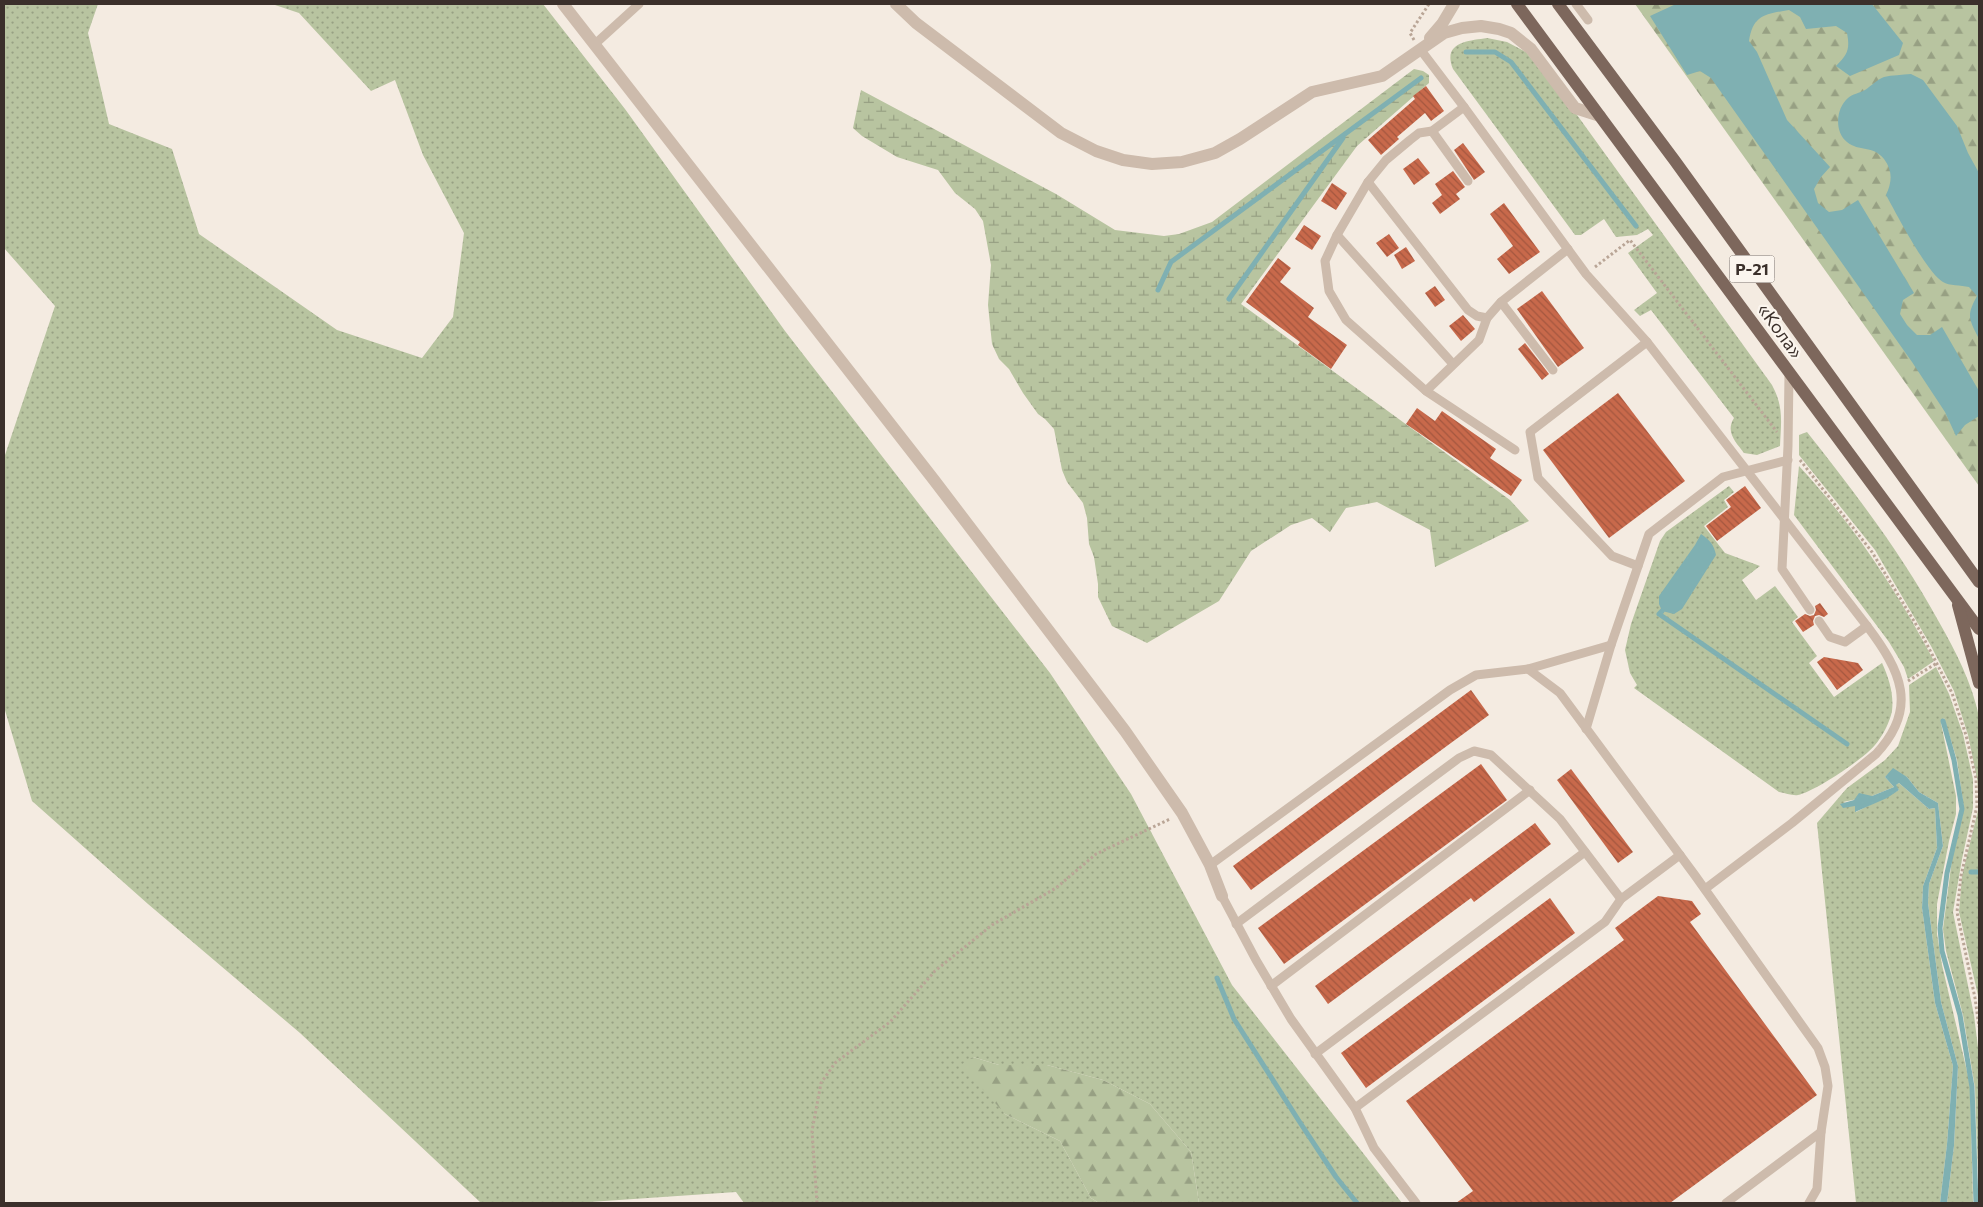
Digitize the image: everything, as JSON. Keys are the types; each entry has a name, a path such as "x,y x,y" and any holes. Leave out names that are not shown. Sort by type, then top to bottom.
{"main road":[{"name":"«Кола»","path":"1517,4 1979,629"},
{"name":"«Кола»","path":"1558,4 1675,161 1979,582"},
{"path":"1956,598 1979,683"}],"street":[{"path":"564,4 934,480 1125,731 1182,813 1210,865 1222,896"},
{"path":"896,4 916,23 1061,133 1096,151 1123,160 1152,164 1182,162 1214,153 1240,140 1312,92 1382,76 1444,33 1462,28 1481,26 1511,33 1531,49 1575,108 1600,116"},
{"path":"1420,49 1442,24 1454,4"}],"lane":[{"path":"595,44 639,4"},
{"path":"1576,4 1588,20"},
{"path":"1420,49 1586,274 1647,342 1887,652 1901,686 1901,707 1897,724 1888,742 1792,823 1705,889"},
{"path":"1464,107 1432,131 1419,133 1410,140 1386,160 1368,182 1325,261 1329,291 1346,320 1426,391 1515,450"},
{"path":"1432,131 1468,181"},
{"path":"1368,182 1468,310 1478,316 1487,318"},
{"path":"1338,235 1453,364"},
{"path":"1426,391 1479,340 1487,318 1501,302 1568,249"},
{"path":"1501,302 1552,370"},
{"path":"1638,566 1612,556 1538,478 1530,432 1647,342"},
{"path":"1790,374 1788,460 1782,570 1810,610"},
{"path":"1586,729 1610,645 1649,534 1723,476 1788,460"},
{"path":"1818,621 1830,637 1846,642 1867,626"},
{"path":"1210,865 1450,690 1476,675 1528,669 1610,645"},
{"path":"1528,669 1560,692 1705,889 1818,1048 1828,1086 1821,1132 1817,1189 1808,1203"},
{"path":"1236,924 1460,758 1474,751 1491,755 1560,819 1621,899"},
{"path":"1271,986 1530,790"},
{"path":"1315,1054 1585,852"},
{"path":"1355,1108 1605,922 1621,899 1680,855"},
{"path":"1222,896 1271,986 1315,1054 1355,1108 1374,1148 1416,1203"},
{"path":"1726,1203 1821,1132"}],"path":[{"path":"1420,49 1410,33 1428,4"},
{"path":"1586,274 1630,240 1761,412"},
{"path":"1788,446 1872,552 1920,631 1937,663 1952,693 1966,735 1976,778 1977,806 1961,876 1957,912 1975,998 1979,1027"},
{"path":"1901,686 1937,663"},
{"path":"817,1203 812,1132 821,1083 835,1063 890,1022 935,971 992,925 1056,888 1096,854 1182,813"}],"green space":[{"path":"4,4 98,4 88,33 109,124 172,149 199,234 337,330 422,358 453,317 464,233 423,155 395,80 371,91 299,13 272,4 543,4 625,109 785,331 1050,673 1131,794 1232,985 1402,1203 1199,1203 1191,1152 1150,1104 1103,1080 1047,1065 999,1065 973,1057 1005,1114 1060,1141 1091,1198 1099,1203 744,1203 736,1192 575,1203 481,1203 300,1033 148,904 32,801 4,707 4,458 55,306 4,248"},
{"path":"1635,4 1979,4 1979,486"},
{"path":"1487,38 1507,42 1526,52 1572,108 1772,385 1780,408 1780,446 1757,455 1744,453 1731,432 1734,418 1651,310 1640,316 1634,310 1657,293 1628,253 1653,235 1648,229 1637,235 1616,237 1604,219 1581,235 1575,235 1453,69 1451,53 1454,48 1465,42"},
{"path":"1414,69 1429,75 1429,83 1357,146 1241,304 1510,500 1529,521 1435,567 1430,530 1377,502 1346,508 1330,532 1312,518 1291,525 1251,551 1219,601 1147,643 1112,626 1098,597 1094,557 1089,544 1087,518 1083,503 1067,482 1062,470 1054,429 1038,414 1009,369 999,359 992,344 988,305 991,265 983,221 975,209 955,193 938,170 897,157 862,136 853,128 861,90 1056,194 1115,230 1164,236 1179,234 1212,222"},
{"path":"1807,432 1860,501 1910,572 1963,668 1979,717 1979,806 1977,779 1968,735 1954,691 1931,646 1875,550 1799,455 1799,435"},
{"path":"1799,466 1838,511 1873,559 1905,609 1934,661 1908,679 1904,667 1889,642 1794,515"},
{"path":"1729,486 1734,492 1724,500 1728,507 1704,526 1725,553 1760,566 1742,580 1756,600 1775,586 1798,617 1792,622 1817,656 1809,663 1834,697 1882,663 1890,686 1892,698 1891,715 1875,745 1839,774 1815,788 1798,795 1779,792 1634,688 1637,685 1630,673 1625,650 1631,624 1660,541 1666,532"},
{"path":"1936,667 1949,694 1963,734 1973,779 1973,808 1953,912 1974,1015 1979,1056 1979,1203 1975,1088 1963,1015 1946,951 1943,929 1952,859 1964,809 1957,760 1944,718 1941,723 1956,796 1956,814 1937,904 1937,934 1942,965 1970,1084 1973,1203 1947,1203 1954,1146 1958,1066 1941,1002 1928,903 1929,884 1943,846 1938,803 1919,792 1907,777 1892,771 1885,777 1894,787 1872,796 1843,802 1855,806 1856,812 1899,790 1895,785 1899,783 1929,809 1935,808 1937,848 1923,886 1922,908 1935,1003 1953,1066 1947,1144 1940,1203 1856,1203 1817,823 1847,788 1885,760 1898,746 1910,712 1909,685"},
{"path":"1979,806 1979,1000 1959,912 1962,876"},
{"path":"973,1057 999,1065 1047,1065 1103,1080 1150,1104 1191,1152 1199,1203 1099,1203 1091,1198 1060,1141 1005,1114 961,1065"}],"water":[{"path":"1676,4 1872,4 1903,43 1899,55 1850,76 1836,66 1846,55 1848,43 1847,33 1836,26 1806,29 1800,17 1789,10 1781,11 1762,17 1757,21 1749,41 1757,52 1787,120 1830,167 1814,189 1818,203 1829,212 1842,210 1858,200 1914,293 1903,300 1900,314 1917,335 1930,335 1942,327 1979,391 1979,416 1965,425 1956,436 1945,412 1912,362 1711,78 1700,71 1687,75 1650,16"},
{"path":"1911,74 1923,80 1957,126 1979,173 1979,339 1970,318 1971,308 1977,296 1969,287 1948,284 1936,276 1912,242 1886,195 1891,177 1887,163 1875,152 1856,147 1847,142 1843,138 1838,126 1841,108 1850,97 1865,90 1884,77"},
{"path":"1701,534 1711,543 1716,555 1682,609 1674,614 1662,611 1659,604 1659,596"},
{"path":"1893,768 1907,777 1919,792 1938,803 1943,846 1929,884 1928,903 1941,1002 1958,1066 1954,1146 1947,1203 1940,1203 1953,1066 1935,1003 1922,908 1923,886 1937,848 1935,808 1929,809 1899,783 1896,785 1899,790 1887,798 1855,812 1855,806 1843,808 1840,804 1854,800 1859,793 1872,796 1894,787 1885,777"}],"building":[{"path":"1426,86 1444,111 1431,121 1425,113 1397,137 1399,139 1381,155 1368,140 1415,99 1413,96"},
{"path":"1463,143 1485,172 1474,180 1454,150"},
{"path":"1418,158 1430,173 1414,185 1403,169"},
{"path":"1453,171 1465,187 1456,194 1460,199 1440,214 1432,203 1442,195 1435,184"},
{"path":"1332,183 1347,193 1336,210 1321,201"},
{"path":"1504,203 1540,252 1509,274 1497,259 1513,246 1490,214"},
{"path":"1304,225 1321,236 1312,250 1295,239"},
{"path":"1389,234 1399,248 1387,257 1376,243"},
{"path":"1406,247 1415,261 1402,269 1394,255"},
{"path":"1278,258 1291,268 1280,282 1314,308 1308,317 1347,345 1331,369 1298,345 1300,342 1246,302"},
{"path":"1435,286 1445,300 1435,307 1425,293"},
{"path":"1542,291 1584,348 1558,367 1517,309"},
{"path":"1463,315 1475,329 1461,341 1449,326"},
{"path":"1525,343 1549,374 1542,380 1518,349"},
{"path":"1618,393 1685,481 1609,538 1543,450"},
{"path":"1417,408 1435,421 1442,411 1496,449 1490,458 1522,480 1511,496 1406,424"},
{"path":"1745,486 1761,508 1717,541 1706,526 1731,507 1726,500"},
{"path":"1820,603 1828,614 1824,617 1815,616 1814,625 1803,632 1795,621 1805,614 1814,615 1815,606"},
{"path":"1824,657 1858,663 1863,670 1837,690 1817,662"},
{"path":"1471,690 1489,715 1251,890 1233,866"},
{"path":"1481,764 1507,800 1284,964 1258,928"},
{"path":"1571,769 1633,852 1618,863 1557,780"},
{"path":"1535,823 1551,844 1474,902 1471,898 1328,1004 1315,986"},
{"path":"1658,896 1692,901 1701,914 1690,922 1817,1095 1670,1203 1456,1203 1473,1191 1406,1101 1624,940 1615,928"},
{"path":"1550,898 1575,933 1366,1088 1341,1053"}],"waterway":[{"path":"1466,52 1495,52 1511,62 1636,226"},
{"path":"1158,290 1171,262 1421,78"},
{"path":"1229,299 1343,138"},
{"path":"1662,611 1659,614 1847,744"},
{"path":"1943,721 1954,760 1962,809 1947,873 1940,928 1942,951 1960,1015 1972,1087 1976,1203"},
{"path":"1971,872 1979,872"},
{"path":"1217,978 1234,1019 1336,1177 1357,1203"}]}
